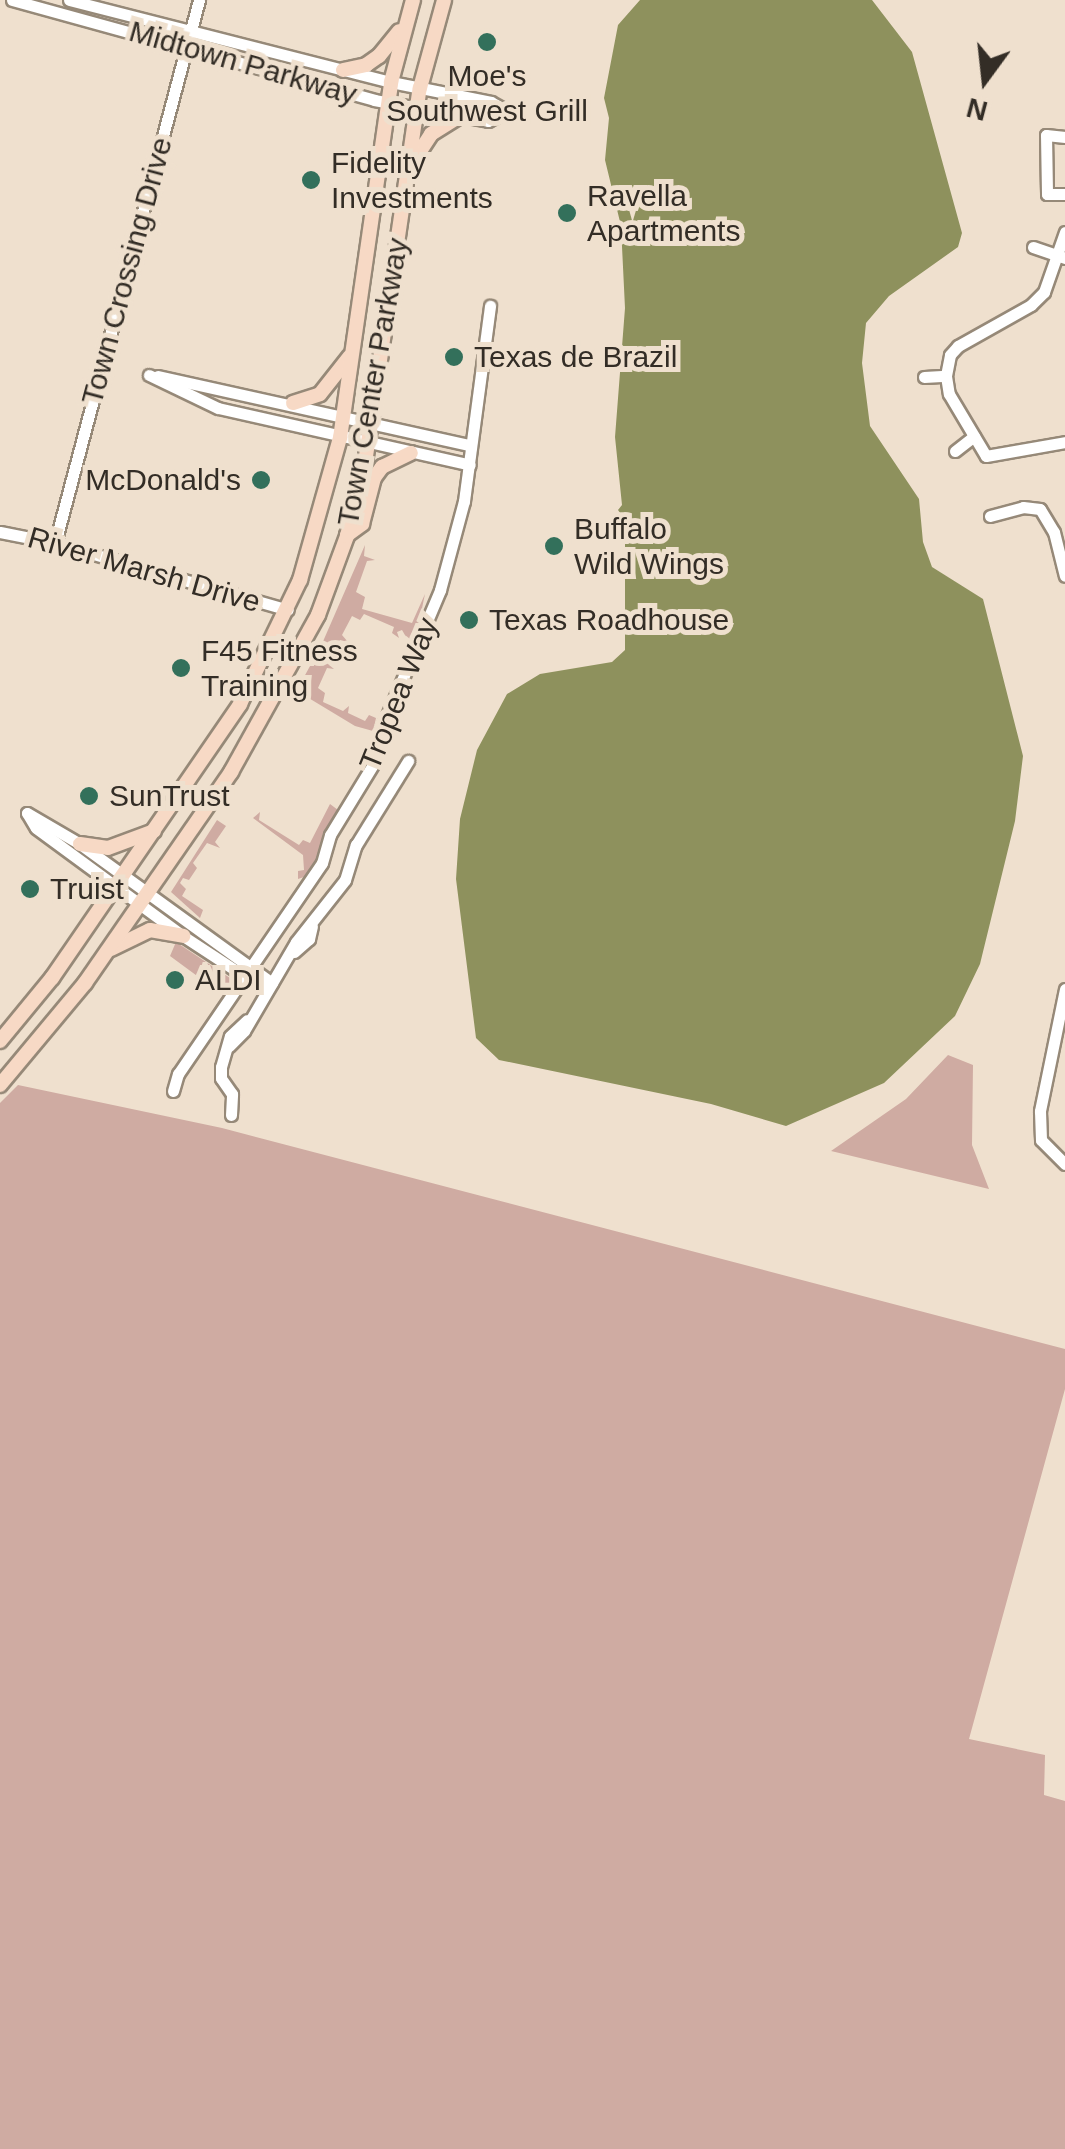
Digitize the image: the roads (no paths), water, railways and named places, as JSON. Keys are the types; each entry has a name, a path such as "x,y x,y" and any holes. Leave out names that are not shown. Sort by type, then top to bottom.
{"main road":[{"name":"Town Center Parkway","path":"0,1041 52,978 240,704 288,610 312,547 340,438 391,82 413,0"},
{"name":"Town Center Parkway","path":"0,1085 26,1058 106,952 255,736 301,652 347,536 368,442 420,88 444,0"},
{"path":"343,70 366,65 379,56 405,22"},
{"path":"408,172 431,134 458,117"},
{"path":"294,403 310,400 332,384 353,351"},
{"path":"347,536 362,524 374,478 382,467 411,454"},
{"path":"80,844 108,848 154,830"},
{"path":"106,952 150,930 183,936"}],"street":[{"name":"Midtown Parkway","path":"12,0 388,103 488,121 507,111 491,102 391,82 69,0"},
{"name":"Town Crossing Drive","path":"55,543 199,0"},
{"path":"1065,137 1046,135 1047,194 1065,194"},
{"path":"1065,232 1062,256 1044,292 1031,305 958,346 950,355 946,376 949,394 986,456 1065,442"},
{"path":"1033,248 1062,256"},
{"name":"Tropea Way","path":"173,1091 178,1074 322,863 330,834 377,758 382,730 444,576 470,464 490,306"},
{"path":"470,445 294,403 148,375 218,408 411,454 470,464"},
{"path":"924,377 946,376"},
{"path":"955,451 974,436"},
{"path":"990,516 1033,506 1061,540 1065,576"},
{"name":"River Marsh Drive","path":"0,532 55,543 288,610"},
{"path":"232,1115 232,1094 220,1074 230,1046 244,1032 247,1020 294,952 308,940 312,926 344,880 356,845 408,761"},
{"path":"119,880 80,844 27,813 36,828 252,965 270,987"},
{"path":"144,897 183,936 244,978 270,987"},
{"path":"1065,989 1061,1034 1040,1110 1041,1140 1065,1164"}],"place":[{"name":"Moe's Southwest Grill","path":"487,42"},
{"name":"Fidelity Investments","path":"311,180"},
{"name":"Ravella Apartments","path":"567,213"},
{"name":"Texas de Brazil","path":"454,357"},
{"name":"McDonald's","path":"261,480"},
{"name":"Buffalo Wild Wings","path":"554,546"},
{"name":"Texas Roadhouse","path":"469,620"},
{"name":"F45 Fitness Training","path":"181,668"},
{"name":"SunTrust","path":"89,796"},
{"name":"Truist","path":"30,889"},
{"name":"ALDI","path":"175,980"}]}
